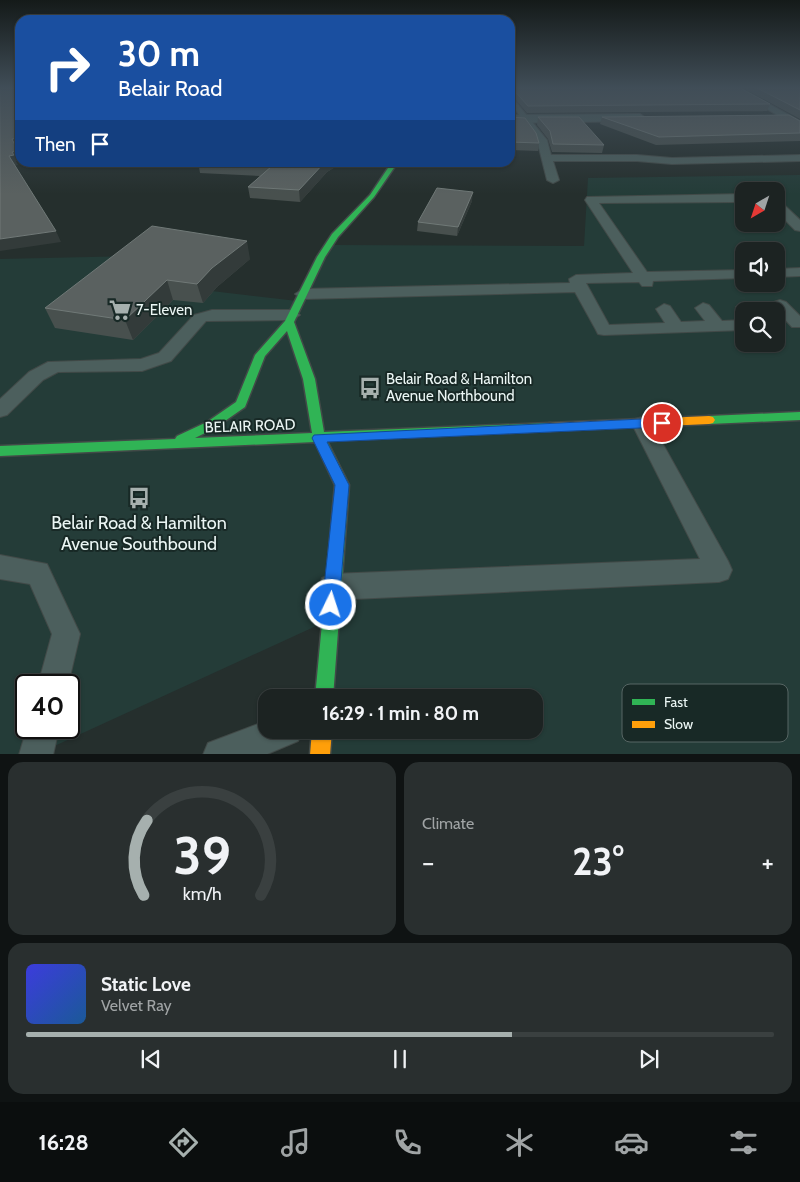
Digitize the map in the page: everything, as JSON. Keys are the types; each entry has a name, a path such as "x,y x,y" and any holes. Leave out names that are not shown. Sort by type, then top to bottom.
{"main road":[{"path":"169,444 211,425 241,404 260,355 290,319 321,257 335,236 372,196 392,167"},
{"path":"290,319 309,379 318,438 342,485 325,689"},
{"name":"BELAIR ROAD","path":"0,451 800,416"},
{"path":"320,754 321,739"}],"lane":[{"path":"531,123 542,140 553,180"},
{"path":"546,158 637,158 672,161 800,158"},
{"path":"645,280 591,200 735,198"},
{"path":"785,213 800,227"},
{"path":"735,275 717,278 645,280 576,279 604,330 735,325"},
{"path":"303,294 581,287"},
{"path":"703,308 718,326"},
{"path":"664,309 676,327"},
{"path":"785,310 799,323"},
{"path":"0,410 36,376 54,366 142,366 165,357 200,318 212,315 290,319"},
{"path":"785,324 799,323"},
{"path":"332,587 719,570 642,424"},
{"path":"0,567 38,573 66,634 56,674"},
{"path":"36,754 40,739"},
{"path":"220,754 262,739"}],"shaded area":[{"path":"800,175 800,754 312,754 314,739 543,739 543,689 320,689 327,621 80,734 80,674 15,674 15,739 70,739 37,754 0,754 0,259 135,256 109,279 297,301 332,245 584,246 588,178"}],"building":[{"path":"0,123 15,123 15,139 12,139 15,145 15,152 12,152 14,155 9,156 56,231 0,239"},
{"path":"515,123 529,123 536,133 539,143 515,142"},
{"path":"543,123 585,123 604,145 553,144 550,131"},
{"path":"620,123 800,123 800,133 659,137"},
{"path":"271,167 320,167 299,190 248,187"},
{"path":"437,188 473,192 458,227 418,222"},
{"path":"152,226 247,241 212,268 197,284 167,280 125,320 45,308"}],"traffic: fast":[{"path":"325,689 342,485 319,438 309,379 289,322 321,257 335,236 372,196 392,167"},
{"path":"181,439 211,425 241,404 260,355 289,322"},
{"path":"709,420 800,416"},
{"path":"0,451 550,427"}],"traffic: slow":[{"path":"550,427 709,420"},
{"path":"320,754 321,739"}],"place":[{"name":"7-Eleven","path":"120,310"},
{"name":"Belair Road & Hamilton Avenue Northbound","path":"370,388"},
{"name":"Belair Road & Hamilton Avenue Southbound","path":"139,498"}],"route":[{"path":"331,605 342,485 318,438 662,423"}]}
